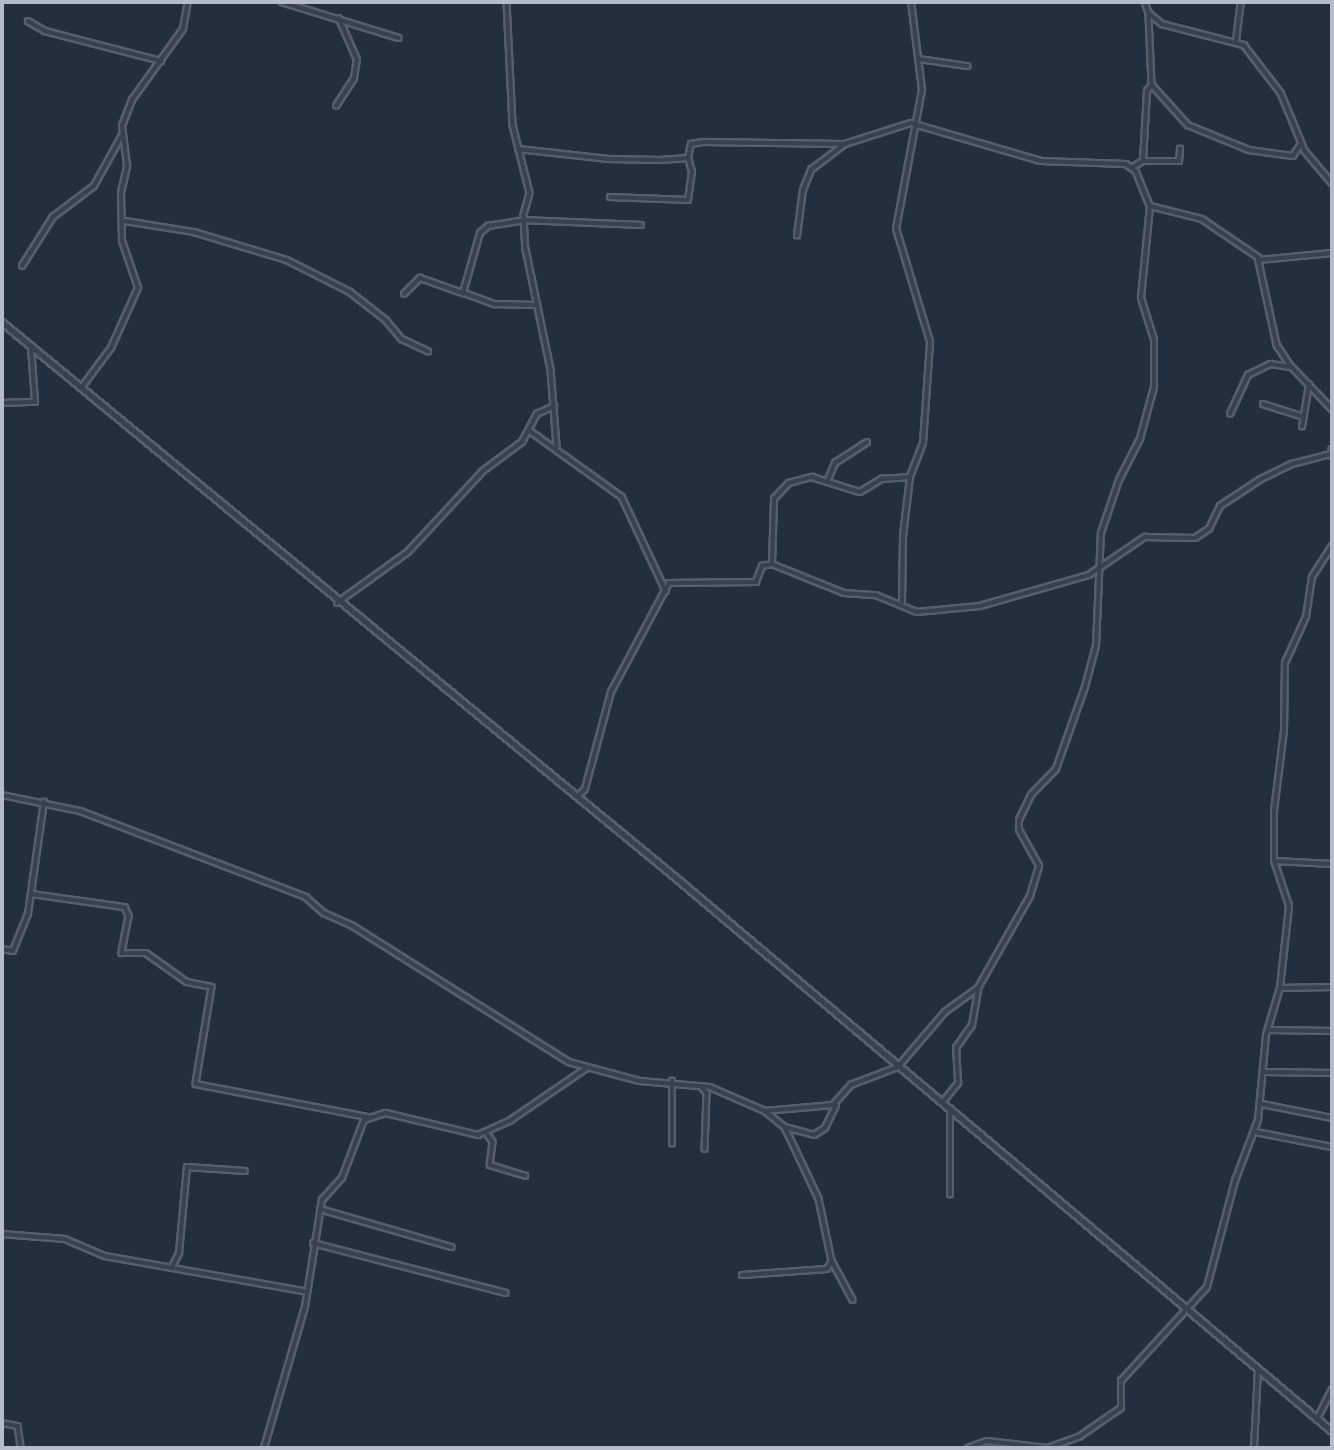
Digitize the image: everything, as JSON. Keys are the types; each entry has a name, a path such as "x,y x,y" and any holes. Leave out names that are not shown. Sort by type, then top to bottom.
{"street":[{"path":"22,266 53,217 94,186 122,135 132,100 183,29 188,2"},
{"path":"282,2 327,13 400,38"},
{"path":"508,2 507,68 518,149 530,191 524,220 554,406 557,447"},
{"path":"902,603 911,477 923,443 930,336 903,264 895,229 922,90 911,2"},
{"path":"1145,2 1149,13 1152,85 1189,127 1245,149 1293,156 1301,144"},
{"path":"1236,41 1241,2"},
{"path":"327,13 344,23 357,57 354,78 336,106"},
{"path":"1149,13 1165,25 1236,41 1271,77 1301,144 1332,183"},
{"path":"28,21 45,31 161,61"},
{"path":"919,59 967,66"},
{"path":"1143,161 1147,91 1152,85"},
{"path":"610,197 688,200 692,172 688,158 691,144 704,142 783,147 845,144 916,123 1041,161 1133,167 1143,161 1174,163 1179,161 1180,149"},
{"path":"81,389 111,348 138,288 125,258 121,229 125,221 121,192 127,166 122,135"},
{"path":"797,236 811,170 845,144"},
{"path":"518,149 608,159 688,158"},
{"path":"942,1103 958,1083 956,1048 972,1025 978,988 1027,904 1038,870 1019,830 1019,820 1031,795 1056,769 1085,687 1096,646 1101,533 1119,480 1142,434 1155,376 1154,340 1141,298 1150,206 1133,167"},
{"path":"1150,206 1202,219 1259,260 1332,253"},
{"path":"463,293 482,229 524,220 641,225"},
{"path":"125,221 204,234 287,260 358,298 402,339 428,351"},
{"path":"1259,260 1270,326 1292,367 1332,409"},
{"path":"404,295 420,278 495,304 537,304"},
{"path":"2,322 337,603 577,797 1332,1431"},
{"path":"2,403 35,402 31,347"},
{"path":"1230,414 1248,374 1271,364 1292,367"},
{"path":"1302,427 1310,386"},
{"path":"1263,404 1304,417"},
{"path":"337,603 376,571 404,556 483,471 530,431 537,414 554,406"},
{"path":"530,431 607,483 627,503 666,591"},
{"path":"827,482 835,463 867,442"},
{"path":"577,797 585,789 611,692 669,583 756,582 762,566 772,564 844,593 902,603 917,612 980,606 1100,569 1142,538 1195,538 1209,529 1220,506 1261,479 1332,453"},
{"path":"772,564 777,492 806,477 863,492 883,479 911,477"},
{"path":"968,1448 987,1441 1054,1447 1079,1437 1121,1408 1121,1381 1208,1287 1238,1172 1255,1132 1262,1104 1269,1030 1280,988 1289,906 1274,861 1284,663 1306,617 1312,577 1332,546"},
{"path":"2,795 90,814 306,897 324,913 371,938 542,1048 587,1068 640,1081 673,1081 701,1086 765,1111 785,1127 817,1135 851,1085 898,1067 945,1012 978,988"},
{"path":"2,948 14,949 32,894 44,802"},
{"path":"1274,861 1332,864"},
{"path":"32,894 125,907 129,916 122,953 146,953 187,982 212,987 196,1084 368,1117 386,1113 436,1122 466,1135 486,1132 587,1068"},
{"path":"1280,988 1332,987"},
{"path":"1269,1030 1332,1031"},
{"path":"1264,1072 1332,1073"},
{"path":"672,1144 673,1081"},
{"path":"701,1086 707,1093 705,1149"},
{"path":"765,1111 793,1106 819,1109 837,1102"},
{"path":"1262,1104 1332,1118"},
{"path":"950,1112 950,1195"},
{"path":"264,1448 296,1343 320,1209 325,1194 342,1178 354,1139 368,1117"},
{"path":"785,1127 819,1199 832,1261 853,1300"},
{"path":"486,1132 493,1142 490,1165 525,1176"},
{"path":"1255,1132 1332,1147"},
{"path":"173,1267 179,1253 187,1167 245,1171"},
{"path":"320,1209 452,1247"},
{"path":"2,1234 65,1239 105,1256 304,1291"},
{"path":"313,1243 506,1293"},
{"path":"742,1275 827,1269 832,1261"},
{"path":"1254,1448 1258,1369"},
{"path":"1317,1419 1332,1390"},
{"path":"2,1423 18,1426 21,1448"}]}
